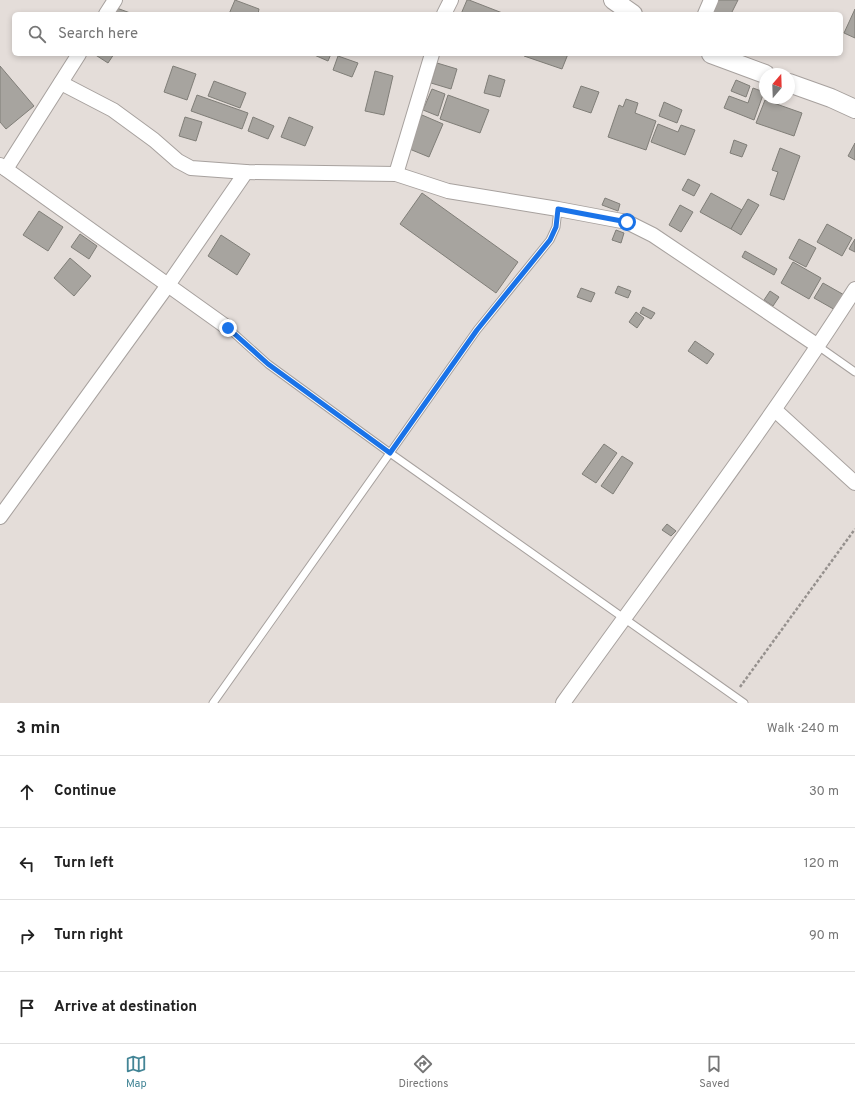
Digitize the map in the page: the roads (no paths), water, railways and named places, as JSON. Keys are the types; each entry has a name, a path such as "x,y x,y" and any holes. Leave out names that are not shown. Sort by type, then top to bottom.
{"street":[{"path":"107,12 115,0"},
{"path":"445,12 451,0"},
{"path":"613,0 630,12"},
{"path":"706,12 711,0"},
{"path":"78,56 3,167 228,328"},
{"path":"396,174 431,56"},
{"path":"716,56 759,72"},
{"path":"61,83 113,110 154,140 178,161 191,168 246,172 396,174 448,191 627,222 653,234 818,346"},
{"path":"795,85 831,98 855,109"},
{"path":"0,517 168,285 246,172"},
{"path":"562,703 774,410 855,289"},
{"path":"774,410 855,483"}],"lane":[{"path":"213,703 477,330 550,240 556,227 558,209"},
{"path":"228,328 268,364 390,453 744,703"},
{"path":"818,346 855,372"}]}
